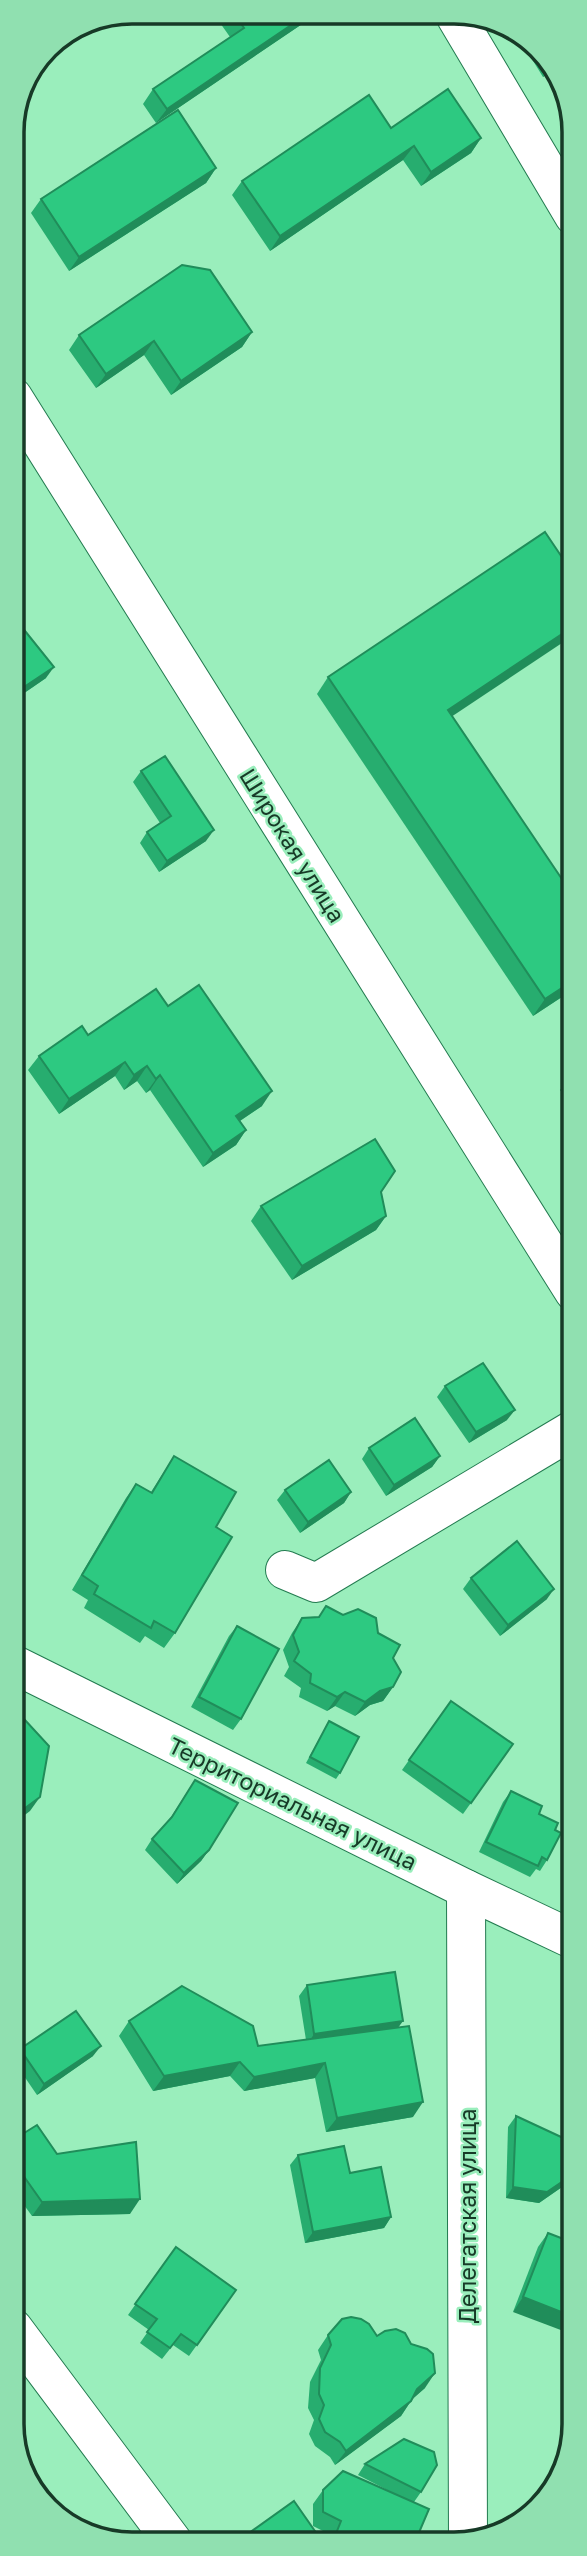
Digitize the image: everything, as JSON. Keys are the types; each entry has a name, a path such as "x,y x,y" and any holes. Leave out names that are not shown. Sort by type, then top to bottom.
{"street":[{"path":"461,25 562,196"},
{"name":"Широкая улица","path":"25,430 562,1273"},
{"path":"285,1570 316,1583 562,1436"},
{"name":"Территориальная улица","path":"24,1670 562,1934"},
{"name":"Делегатская улица","path":"466,1889 468,2531"},
{"path":"24,2343 166,2532"}],"building":[{"path":"241,24 293,24 167,109 153,89 244,28"},
{"path":"448,89 481,138 431,172 414,146 280,236 242,181 369,95 391,128"},
{"path":"178,110 216,168 79,257 41,199"},
{"path":"182,265 210,270 252,332 181,381 154,341 106,374 79,335"},
{"path":"545,532 562,557 562,634 448,710 562,879 562,988 545,999 328,677"},
{"path":"25,631 54,667 25,686"},
{"path":"165,756 214,830 167,861 147,832 171,816 141,771"},
{"path":"199,985 272,1091 236,1116 246,1130 213,1153 160,1075 156,1079 147,1066 134,1075 125,1062 69,1099 39,1056 82,1026 88,1035 156,989 168,1006"},
{"path":"375,1139 395,1171 381,1192 386,1216 302,1266 261,1206"},
{"path":"483,1363 515,1410 476,1432 445,1386"},
{"path":"415,1418 440,1456 394,1485 369,1448"},
{"path":"174,1456 236,1492 216,1527 232,1537 175,1633 154,1621 151,1628 94,1594 98,1586 82,1575 136,1484 152,1493"},
{"path":"329,1460 351,1492 308,1522 285,1490"},
{"path":"517,1541 554,1589 508,1625 471,1578"},
{"path":"326,1606 343,1615 358,1609 376,1618 378,1633 400,1645 393,1658 401,1672 393,1687 380,1691 365,1702 345,1692 337,1697 310,1683 311,1674 294,1661 299,1652 293,1635 302,1618 319,1617"},
{"path":"237,1626 279,1649 241,1719 199,1697"},
{"path":"451,1701 513,1744 471,1803 409,1760"},
{"path":"24,1719 49,1746 40,1797 24,1809"},
{"path":"329,1721 359,1737 340,1773 310,1757"},
{"path":"195,1780 238,1803 209,1850 184,1873 152,1839 172,1817"},
{"path":"511,1791 542,1806 539,1814 558,1823 555,1830 561,1833 547,1860 542,1857 538,1866 486,1842"},
{"path":"395,1972 403,2021 314,2034 307,1985"},
{"path":"182,1986 253,2026 258,2046 409,2026 423,2102 337,2118 325,2063 254,2077 240,2062 164,2076 129,2021"},
{"path":"76,2011 101,2046 44,2084 24,2055 24,2046"},
{"path":"516,2116 562,2137 562,2182 547,2192 513,2187"},
{"path":"37,2125 57,2154 136,2142 140,2199 42,2202 24,2177 24,2133"},
{"path":"344,2146 350,2173 381,2167 391,2217 313,2232 298,2155"},
{"path":"548,2233 562,2238 562,2312 523,2297"},
{"path":"176,2247 236,2290 197,2345 181,2334 170,2348 147,2332 157,2319 135,2304"},
{"path":"351,2317 369,2324 377,2336 396,2329 405,2333 411,2344 433,2354 435,2373 417,2389 411,2401 346,2451 340,2442 325,2432 319,2419 324,2405 319,2394 320,2368 331,2345 328,2335 342,2319"},
{"path":"404,2439 434,2452 437,2465 421,2492 365,2464"},
{"path":"343,2471 429,2509 419,2532 337,2532 341,2521 323,2512 323,2490"},
{"path":"294,2501 316,2532 250,2532"}]}
